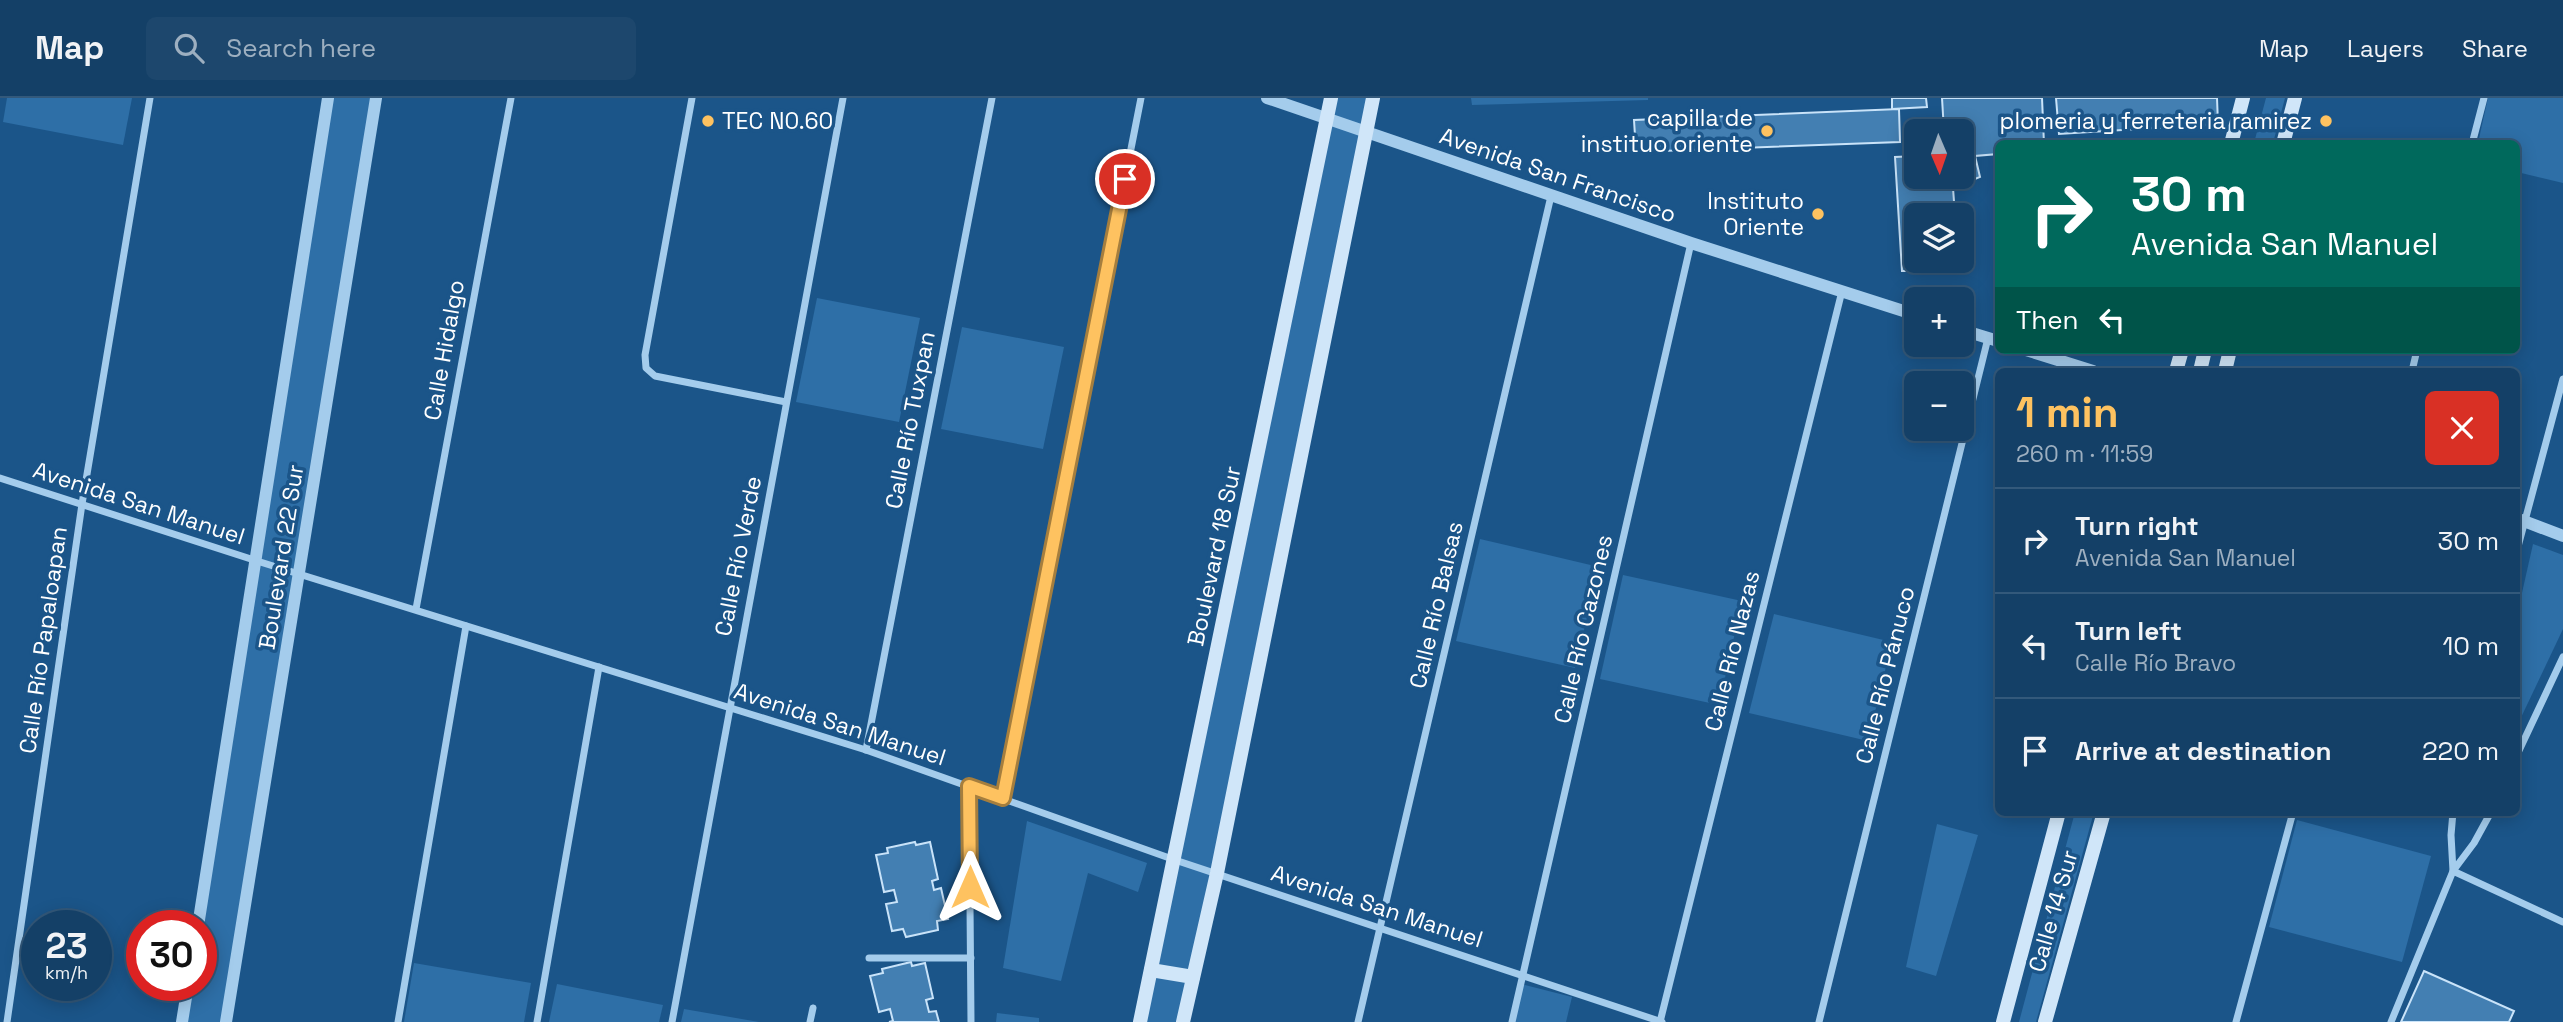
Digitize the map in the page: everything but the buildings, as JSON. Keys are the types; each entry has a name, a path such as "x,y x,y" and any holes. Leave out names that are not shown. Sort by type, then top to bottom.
{"main road":[{"name":"Boulevard 18 Sur","path":"1140,1022 1331,98"},
{"path":"1183,1022 1217,873 1373,98"},
{"path":"2232,140 2244,98"},
{"path":"2284,140 2295,98"},
{"name":"Calle 14 Sur","path":"2003,1022 2058,816"},
{"name":"Calle 14 Sur","path":"2045,1022 2103,816"},
{"path":"1151,970 1193,977"}],"street":[{"name":"Calle Río Papaloapan","path":"7,1022 82,504 150,98"},
{"name":"Boulevard 22 Sur","path":"201,910 328,98"},
{"name":"Boulevard 22 Sur","path":"226,1022 376,98"},
{"name":"Calle Hidalgo","path":"416,609 511,98"},
{"path":"692,98 645,355 646,368 655,376 786,402"},
{"name":"Calle Río Verde","path":"672,1022 842,98"},
{"name":"Calle Río Tuxpan","path":"866,750 992,98"},
{"path":"1003,798 1141,98"},
{"name":"Avenida San Francisco","path":"1267,98 1550,196 1904,311"},
{"path":"2473,140 2484,98"},
{"name":"Calle Río Balsas","path":"1358,1022 1550,196"},
{"name":"Calle Río Cazones","path":"1512,1022 1691,243"},
{"name":"Calle Río Nazas","path":"1661,1022 1842,290"},
{"path":"1974,334 1993,340"},
{"name":"Calle Río Pánuco","path":"1819,1022 1993,340"},
{"path":"2039,354 2083,368"},
{"path":"2563,379 2521,519 2563,536"},
{"name":"Avenida San Manuel","path":"0,478 257,561 866,750 1175,860 1661,1022"},
{"path":"398,1022 466,626"},
{"path":"2520,748 2563,657"},
{"path":"537,1022 599,667"},
{"path":"969,786 971,1022"},
{"path":"2236,1022 2292,816"},
{"path":"2453,816 2453,871"},
{"path":"2391,1022 2453,871 2474,843 2489,816"},
{"path":"2453,871 2563,922"},
{"path":"869,958 971,957"},
{"path":"182,1022 185,1001"},
{"path":"810,1022 813,1008"}],"shaded area":[{"path":"7,98 132,98 123,145 3,122"},
{"path":"328,98 377,98 226,1022 182,1022 185,1001 217,1001 217,910 203,910"},
{"path":"1331,98 1373,98 1183,1022 1140,1022"},
{"path":"1471,98 1648,98 1648,100 1472,105"},
{"path":"2266,98 2285,98 2274,140 2255,140"},
{"path":"2488,98 2563,98 2563,183 2520,173 2520,140 2479,140"},
{"path":"817,298 920,318 899,422 796,402"},
{"path":"962,327 1064,347 1043,449 941,429"},
{"path":"1480,539 1599,567 1575,668 1456,641"},
{"path":"2533,544 2563,555 2563,629 2520,720 2520,602"},
{"path":"1623,575 1742,601 1719,705 1600,679"},
{"path":"1774,614 1892,642 1868,741 1749,713"},
{"path":"2074,816 2093,816 2036,1022 2019,1022"},
{"path":"2297,820 2431,856 2402,962 2269,927"},
{"path":"1027,821 1147,863 1138,892 1088,873 1061,981 1003,968"},
{"path":"1937,824 1978,835 1936,976 1906,967"},
{"path":"414,963 531,983 524,1022 404,1022"},
{"path":"557,984 663,1005 659,1022 549,1022"},
{"path":"1521,984 1572,997 1566,1022 1511,1022"},
{"path":"684,1009 759,1022 681,1022"},
{"path":"997,1013 1039,1018 1039,1022 996,1022"}],"place":[{"name":"TEC N0.60","path":"708,121"},
{"name":"plomeria y ferreteria ramirez","path":"2326,121"},
{"name":"capilla de instituo oriente","path":"1767,131"},
{"name":"Instituto Oriente","path":"1818,214"}],"route":[{"path":"970,887 969,786 1003,798 1125,179"}]}
